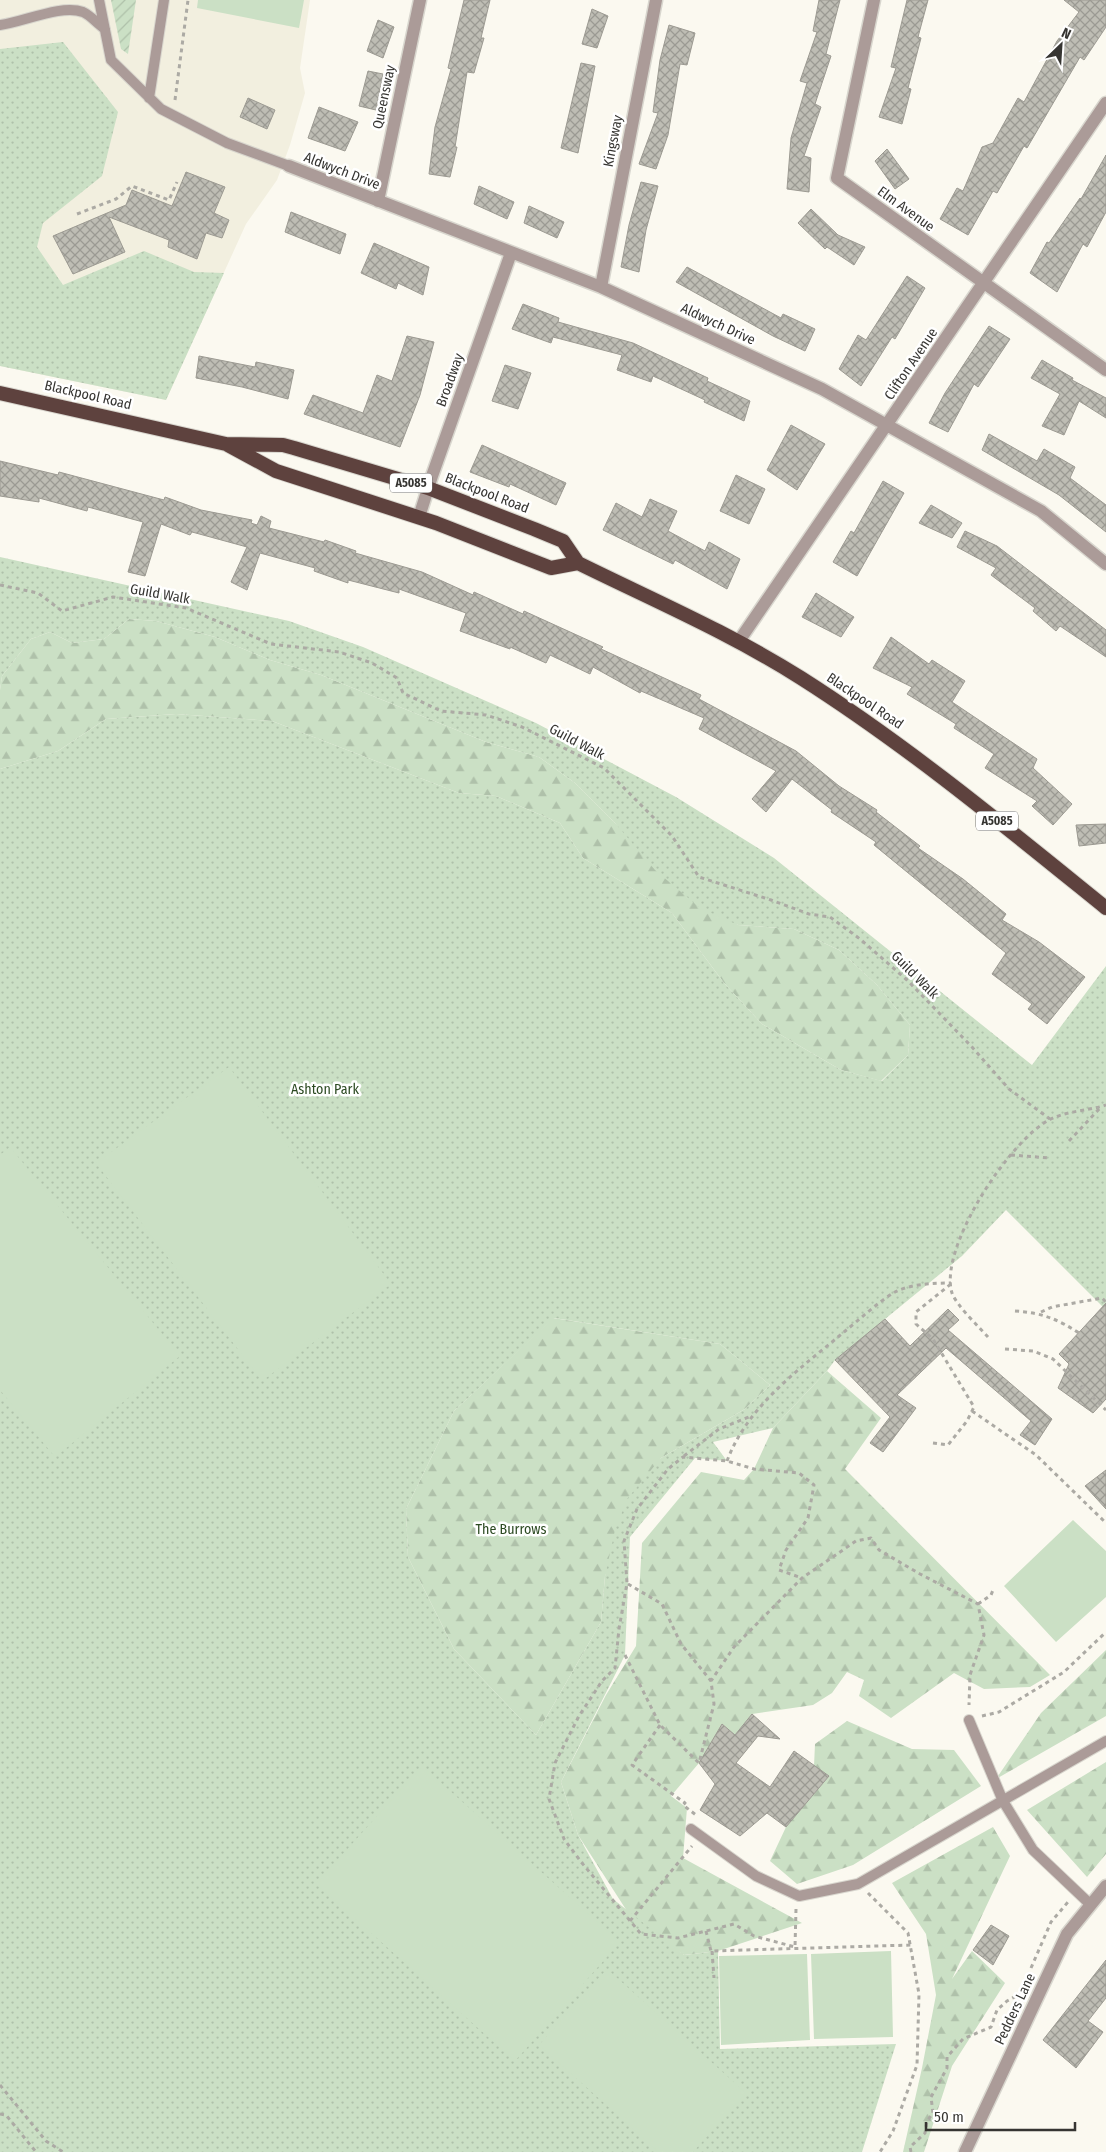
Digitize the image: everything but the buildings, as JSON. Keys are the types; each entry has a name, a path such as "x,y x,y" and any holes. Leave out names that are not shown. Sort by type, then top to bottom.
{"highway":[{"name":"Blackpool Road","path":"0,393 226,444 283,445 428,488 563,541 578,563 739,641 800,677 887,735 1106,908"},
{"name":"Blackpool Road","path":"226,444 276,471 419,517 512,551 551,568 578,563"}],"street":[{"name":"Queensway","path":"378,201 420,0"},
{"name":"Kingsway","path":"601,287 656,0"},
{"name":"Elm Avenue","path":"874,0 837,178 1106,370"},
{"name":"Clifton Avenue","path":"739,641 1106,103"},
{"name":"Aldwych Drive","path":"289,166 601,287 822,389 888,424 1040,511 1106,564"},
{"name":"Broadway","path":"419,517 511,253"},
{"name":"Pedders Lane","path":"965,2152 1067,1934 1106,1886"}],"lane":[{"path":"99,0 111,60 161,109 227,143 289,166"},
{"path":"149,98 164,0"},
{"path":"0,25 18,23 56,10 83,12 105,29"},
{"path":"969,1720 1002,1801 1033,1850 1090,1905"},
{"path":"696,1832 756,1876 799,1896 858,1884 1106,1741"}],"path":[{"path":"172,115 188,0"},
{"path":"77,214 116,199 132,186 170,200 177,182"},
{"name":"Guild Walk","path":"0,585 38,593 62,611 113,598 186,608 272,644 339,652 372,663 398,678 403,693 441,711 486,715 522,727 559,745 604,768 672,836 699,878 809,914 830,917 860,939 907,980 972,1047 1009,1089 1050,1119"},
{"path":"988,1337 972,1321 952,1294 950,1273 958,1239 976,1203 1026,1137 1050,1119 1075,1110 1106,1105"},
{"path":"1069,1141 1101,1107"},
{"path":"1011,1155 1050,1158"},
{"path":"727,1460 734,1441 753,1415 786,1380 896,1292 927,1283 951,1283"},
{"path":"933,1443 948,1445 967,1421 974,1407 932,1339 916,1324 916,1312 951,1283"},
{"path":"1040,1313 1052,1307 1102,1298 1106,1302"},
{"path":"1015,1310 1040,1313 1067,1324 1082,1335"},
{"path":"1005,1349 1034,1351 1054,1359 1106,1410"},
{"path":"972,1411 1036,1455 1106,1523"},
{"path":"753,1415 719,1429 668,1469 637,1509 624,1541 627,1584 619,1629 615,1668 602,1681 580,1716 555,1763 549,1799 564,1839 641,1934 678,1938 734,1924 754,1936 797,1948"},
{"path":"683,1457 727,1460 754,1469 799,1473 814,1485 808,1518 786,1550 779,1570 802,1578"},
{"path":"711,1681 734,1647 802,1578 856,1541 871,1538 879,1550 978,1604"},
{"path":"625,1655 660,1726 699,1763 714,1704 711,1681 682,1644 662,1604 627,1584"},
{"path":"978,1604 990,1595 993,1590"},
{"path":"978,1604 984,1635 970,1675 969,1720 999,1712 1064,1672 1106,1632"},
{"path":"630,1921 677,1866 696,1832 696,1814 683,1806 685,1803 632,1765 660,1726"},
{"path":"858,1884 908,1933 919,1994 916,2065 893,2131 880,2152"},
{"path":"1027,1977 1051,1922 1077,1892"},
{"path":"797,1948 796,1906 799,1896"},
{"path":"706,1931 712,1951 714,1978"},
{"path":"712,1951 911,1945"},
{"path":"911,2152 910,2146 925,2133 927,2121 933,2113 931,2097 947,2068 947,2056 962,2039 991,2027 997,2010 1007,2001 1020,1995 1024,1986"},
{"path":"0,2085 46,2141 64,2152"},
{"path":"0,2114 6,2115 36,2152"}],"shaded area":[{"path":"0,0 310,0 300,68 305,93 290,145 277,180 246,224 166,400 0,366"}],"green space":[{"path":"111,0 136,0 128,54 121,49"},
{"path":"198,0 304,0 299,28 197,8"},
{"path":"63,42 118,112 102,176 43,223 37,247 63,285 144,251 194,272 224,273 166,400 0,366 0,49"},
{"name":"Ashton Park","path":"0,557 289,621 363,647 536,723 676,797 774,858 1032,1065 1106,966 1106,1310 1006,1210 962,1256 835,1360 773,1428 713,1442 727,1461 695,1458 630,1537 625,1655 561,1782 578,1835 613,1899 684,1955 718,1951 720,2049 896,2044 862,2152 0,2152 0,769 58,751 106,719 176,714 272,721 459,793 496,796 560,823 583,858 672,913 724,983 762,1024 841,1070 882,1081 908,1055 910,1025 877,985 839,950 794,929 738,925 700,908 655,870 615,823 575,783 539,757 486,742 321,675 270,660 215,637 156,621 129,619 104,639 72,643 50,632 31,639 2,676 0,690","holes":["554,1318 720,1344 770,1385 745,1409 661,1458 627,1499 615,1530 605,1576 601,1622 536,1735 454,1649 408,1557 406,1509 454,1411"]},
{"path":"129,619 156,621 215,637 270,660 321,675 486,742 539,757 575,783 615,823 738,925 794,929 839,950 877,985 910,1025 908,1055 881,1081 841,1070 762,1024 724,983 672,913 583,858 560,823 496,796 459,793 272,721 176,714 106,719 58,751 0,769 0,690 2,676 31,639 50,632 72,643 104,639"},
{"path":"229,1067 391,1284 262,1381 96,1163"},
{"path":"10,1147 180,1356 55,1457 0,1390 0,1155"},
{"name":"The Burrows","path":"553,1318 720,1344 770,1385 745,1409 661,1458 605,1576 601,1622 536,1735 454,1649 408,1557 406,1509 454,1411"},
{"path":"827,1371 881,1418 845,1469 1050,1675 1030,1687 984,1689 954,1673 891,1718 859,1696 864,1680 847,1672 832,1693 813,1705 752,1714 735,1735 722,1724 699,1763 671,1796 687,1808 683,1858 802,1923 718,1951 684,1955 634,1922 578,1835 561,1782 606,1695 636,1646 642,1543 701,1472 744,1480 754,1469 773,1428"},
{"path":"1073,1520 1106,1551 1106,1597 1056,1642 1004,1586"},
{"path":"1106,1650 1106,1716 996,1779 1041,1713"},
{"path":"847,1721 912,1749 954,1750 981,1786 853,1865 797,1884 770,1861 786,1827 829,1776 814,1766 815,1744"},
{"path":"1106,1762 1106,1854 1087,1877 1027,1810"},
{"path":"422,1766 620,1942 515,2061 316,1884"},
{"path":"993,1827 1010,1856 952,1979 972,1951 1005,1983 952,2066 924,2152 903,2152 936,1995 926,1934 892,1883"},
{"path":"891,1951 893,2037 814,2039 811,1954"},
{"path":"807,1954 810,2040 721,2045 719,1956"},
{"path":"607,1969 746,2093 693,2152 659,2152 539,2045"}]}
